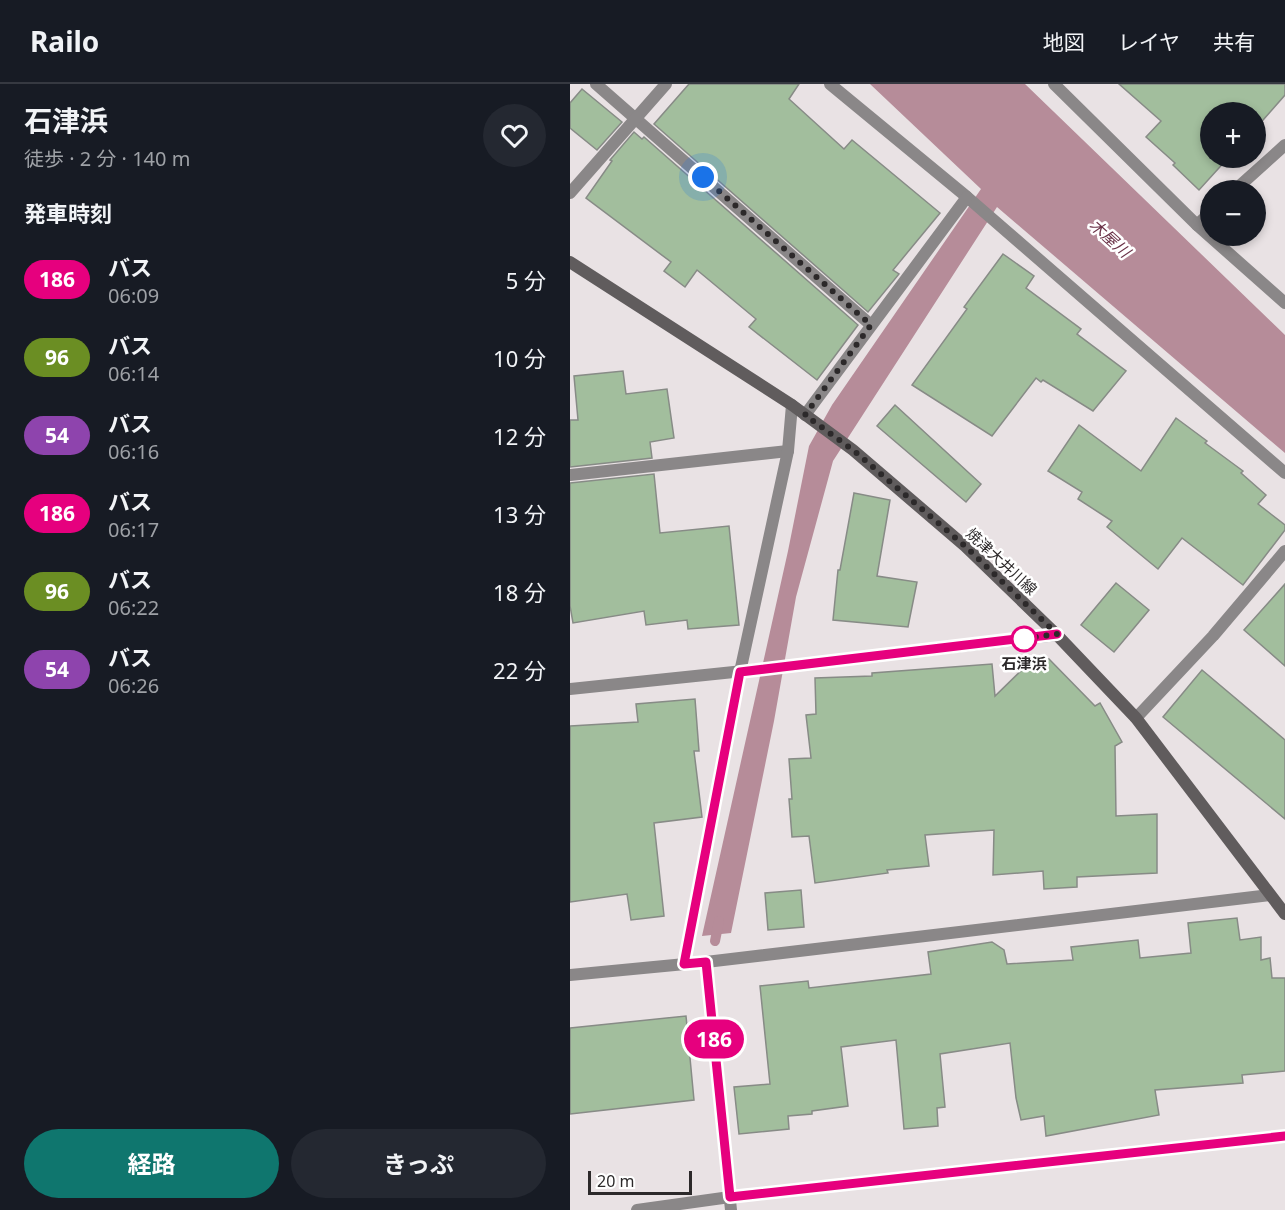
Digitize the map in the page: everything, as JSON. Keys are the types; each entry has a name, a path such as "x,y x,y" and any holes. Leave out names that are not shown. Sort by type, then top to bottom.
{"main road":[{"name":"焼津大井川線","path":"570,262 792,405 853,450 965,546 1057,634 1136,718 1285,914"}],"street":[{"path":"596,84 871,325"},
{"path":"570,193 666,84"},
{"path":"830,84 967,197 1285,473"},
{"path":"1054,84 1197,225 1285,303"},
{"path":"1246,180 1285,146"},
{"path":"810,419 871,325 967,197"},
{"path":"1197,225 1200,222"},
{"path":"684,964 740,672 788,451 792,405"},
{"path":"570,475 788,451"},
{"path":"1136,718 1212,636 1285,551"},
{"path":"570,689 740,672 1057,634"},
{"path":"570,975 706,962 1270,895"},
{"path":"706,962 730,1204"},
{"path":"637,1210 730,1204 1285,1136"}],"water":[{"name":"木屋川","path":"870,84 1025,84 1285,335 1285,453 997,207 833,461 796,597 774,721 731,933 702,936 788,551 809,446 832,405 981,189"}],"building":[{"path":"689,84 799,84 789,99 844,149 852,140 940,213 893,270 899,274 868,312 654,124"},
{"path":"1119,84 1285,84 1285,95 1266,117 1266,102 1200,102 1200,168 1219,168 1208,180 1200,180 1199,190 1173,165 1175,163 1146,137 1161,121"},
{"path":"582,89 622,122 597,150 570,128 570,103"},
{"path":"634,132 642,139 644,137 858,325 817,380 749,327 756,319 697,270 685,287 664,271 671,262 586,198 612,161 610,160"},
{"path":"1003,254 1034,276 1026,288 1081,329 1077,334 1126,371 1093,411 1036,378 992,436 912,385 967,309 964,307"},
{"path":"623,371 626,394 667,389 674,438 650,442 652,458 570,467 570,420 578,420 574,376"},
{"path":"895,405 981,484 966,502 877,426"},
{"path":"1176,418 1243,471 1241,473 1266,495 1258,504 1285,525 1285,530 1243,585 1182,538 1158,569 1107,527 1112,521 1078,499 1082,492 1048,471 1079,425 1141,471"},
{"path":"654,474 660,533 729,526 739,625 688,629 687,620 646,625 644,611 573,623 570,606 570,483"},
{"path":"854,493 890,500 877,576 917,582 908,627 833,620 838,570 840,570"},
{"path":"1116,583 1149,610 1114,652 1081,625"},
{"path":"1285,584 1285,666 1244,630"},
{"path":"1049,659 1095,706 1100,703 1122,742 1115,746 1116,816 1157,814 1157,873 1077,877 1077,887 1044,889 1043,871 993,875 994,830 925,835 929,866 887,870 888,873 815,883 809,836 792,837 789,759 811,758 806,715 816,714 815,678 872,676 872,673 992,664 995,696 1031,661"},
{"path":"1202,670 1285,740 1285,819 1163,717"},
{"path":"695,699 699,751 694,751 702,817 654,823 664,916 631,920 627,894 570,902 570,726 638,722 636,704"},
{"path":"801,890 804,927 768,930 765,893"},
{"path":"1237,918 1240,940 1261,937 1261,960 1270,958 1272,978 1285,978 1285,1071 1242,1075 1243,1083 1155,1090 1159,1115 1046,1136 1044,1116 1021,1120 1016,1098 1010,1043 940,1054 945,1107 937,1108 938,1126 904,1129 896,1040 841,1047 848,1106 812,1111 812,1114 788,1116 789,1129 739,1134 734,1087 770,1084 760,986 808,981 809,988 931,974 928,952 992,942 1004,950 1007,964 1073,960 1071,947 1138,940 1140,958 1191,953 1188,923"},
{"path":"686,1016 694,1100 570,1114 570,1028"}],"waterway":[{"path":"715,941 719,921"}],"bus line":[{"name":"186","path":"1057,634 740,672 684,964 706,962 730,1197 1285,1136"}],"place":[{"name":"石津浜","path":"1024,639"}],"route":[{"path":"703,177 871,325 805,415 853,450 965,546 1057,634 1013,640 1024,639"}]}
